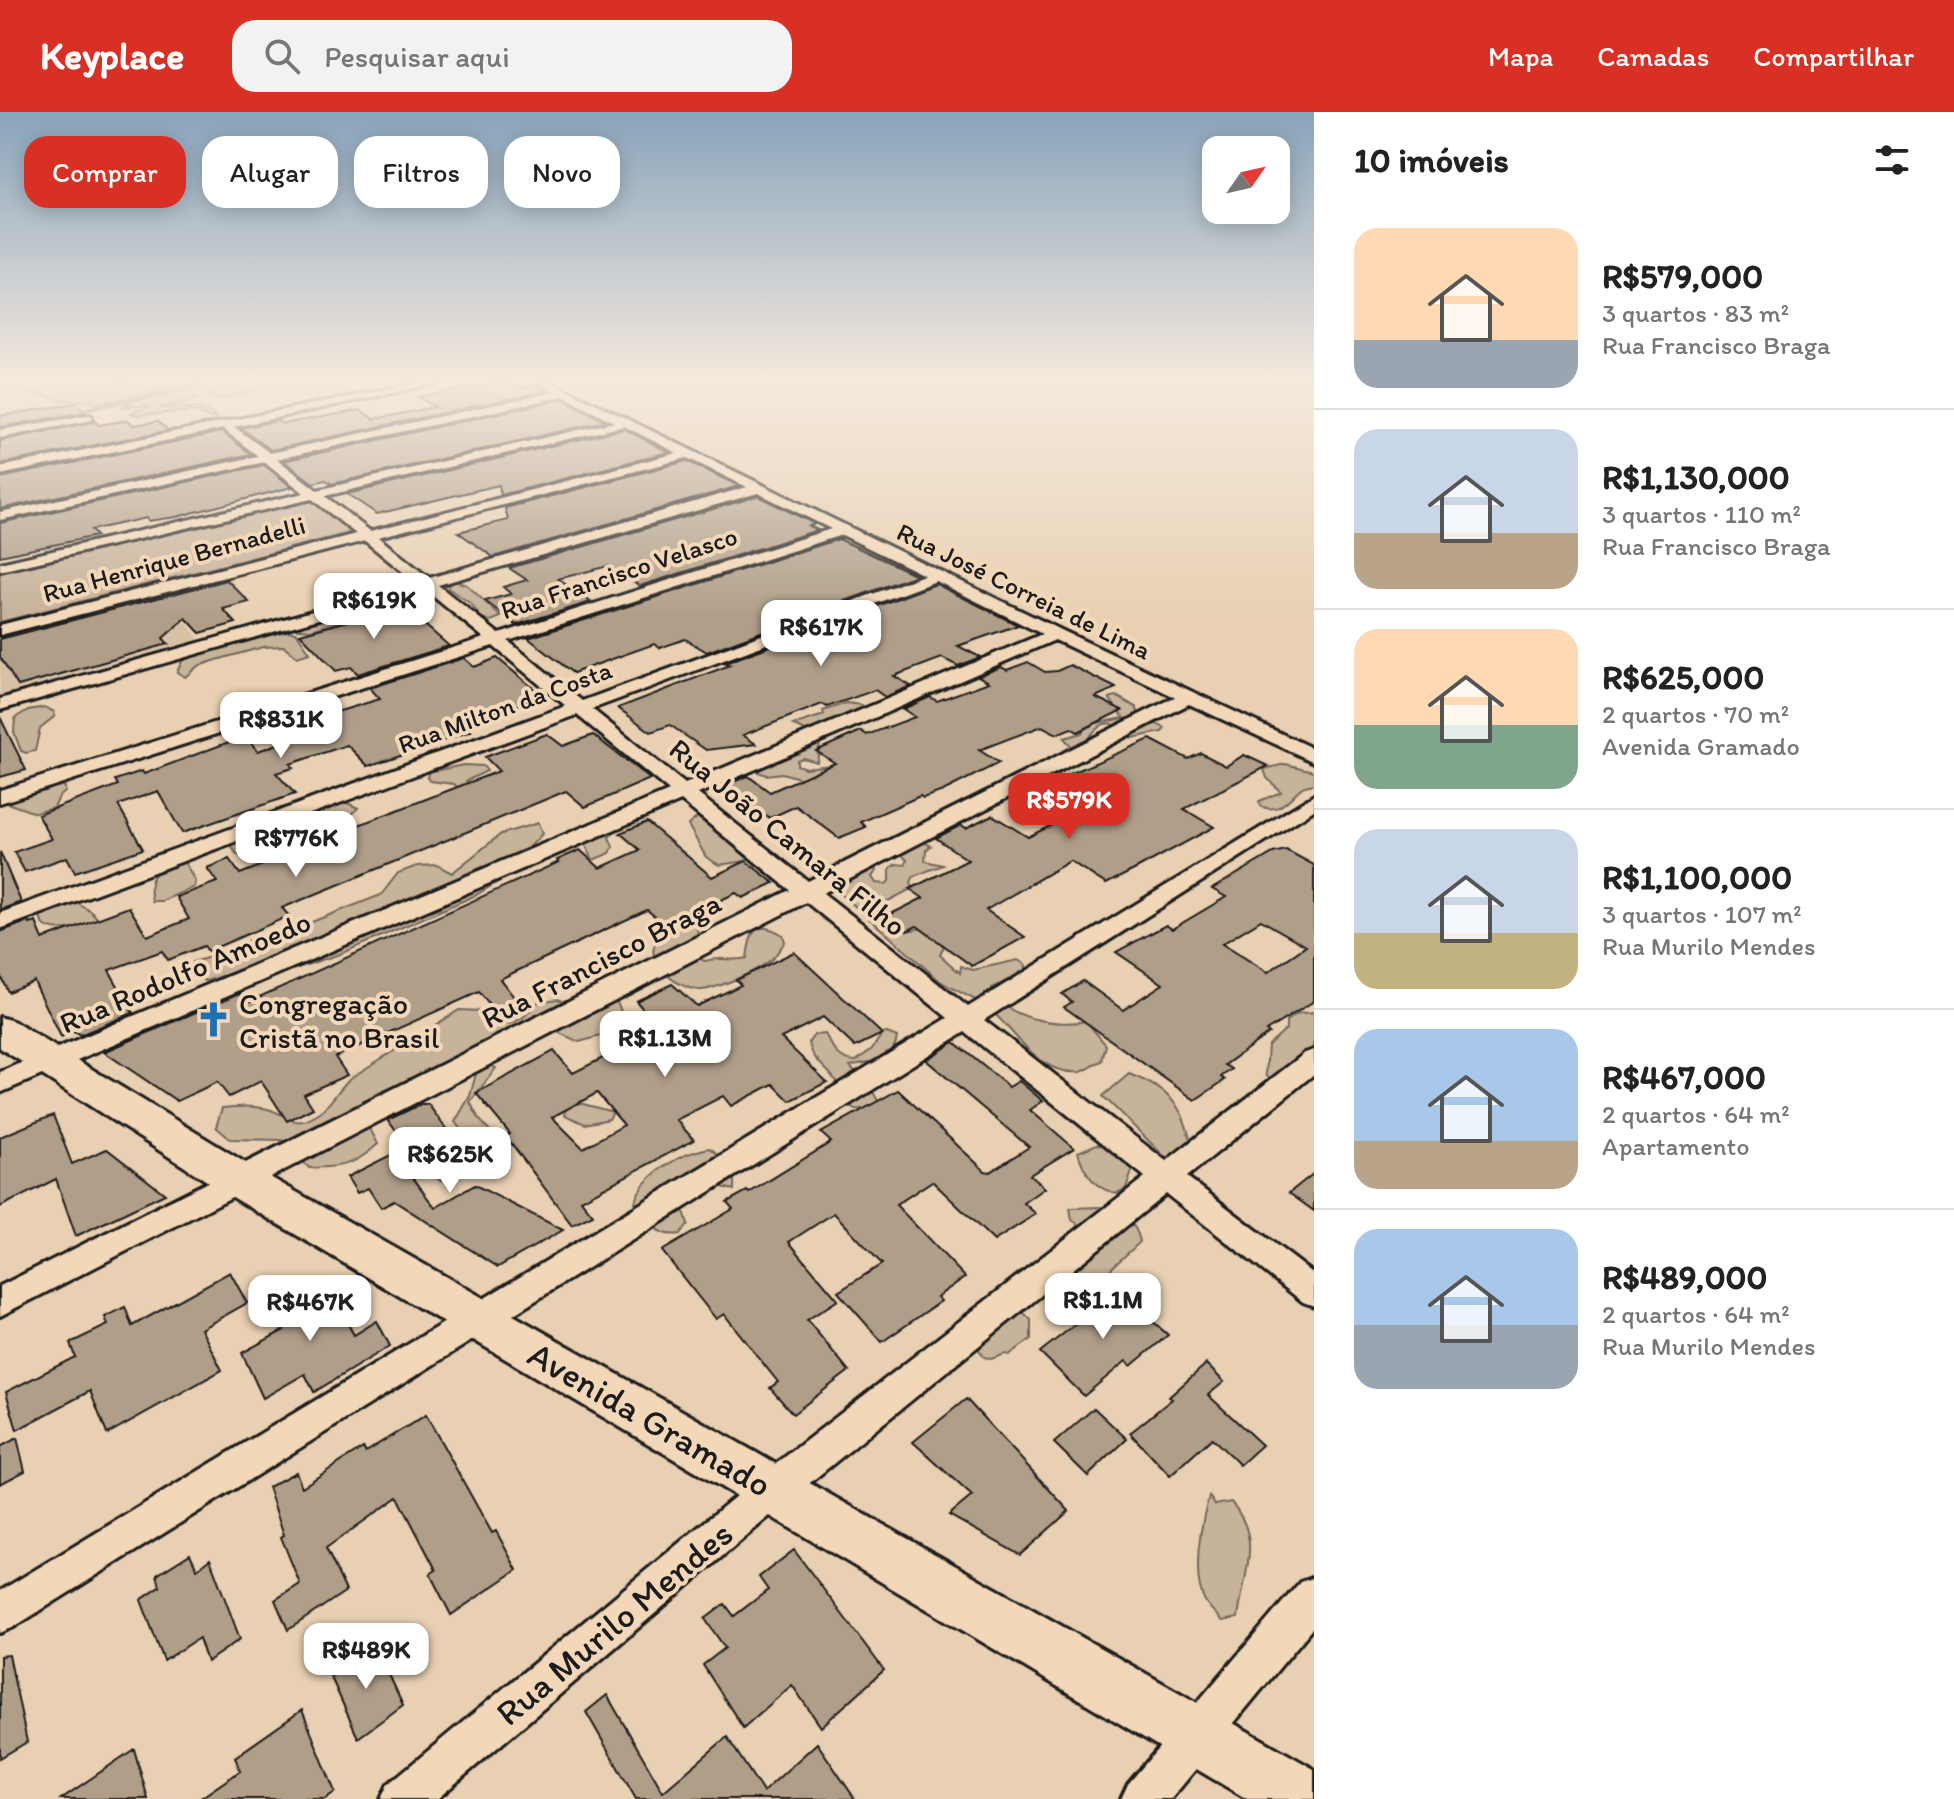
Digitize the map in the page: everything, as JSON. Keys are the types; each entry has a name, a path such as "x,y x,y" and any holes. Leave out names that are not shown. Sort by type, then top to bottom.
{"street":[{"path":"0,471 52,461"},
{"path":"0,516 250,461"},
{"name":"Rua João Camara Filho","path":"272,461 498,638 684,793 1163,1176 1314,1292"},
{"path":"0,567 454,461"},
{"name":"Rua Henrique Bernadelli","path":"0,630 367,533 659,461"},
{"name":"Rua José Correia de Lima","path":"699,461 1314,756"},
{"path":"0,705 424,581 756,489"},
{"name":"Rua Francisco Velasco","path":"0,797 842,530"},
{"name":"Rua Milton da Costa","path":"0,921 937,576"},
{"name":"Rua Rodolfo Amoedo","path":"0,1083 1055,634"},
{"name":"Rua Francisco Braga","path":"0,1302 1189,697"},
{"path":"0,1613 967,1019 1314,801"},
{"name":"Avenida Gramado","path":"0,1030 239,1180 1306,1799"},
{"name":"Rua Murilo Mendes","path":"403,1799 772,1490 1163,1176 1314,1060"},
{"path":"1143,1799 1314,1596"}],"shaded area":[{"path":"310,496 353,532 0,622 0,570"},
{"path":"452,580 467,585 501,617 491,621 481,618 471,604 448,588 448,582"},
{"path":"412,591 424,593 429,600 398,604 311,630 299,629 312,620 333,617"},
{"path":"161,592 201,641 0,698 0,634"},
{"path":"284,631 296,632 310,653 297,657 284,646 263,647 198,666 185,677 177,672 182,661 188,658"},
{"path":"1116,696 1136,707 1140,716 1165,728 1162,732 1132,738 1112,724 1103,724 1086,744 1072,747 1064,738 1082,733 1086,725 1124,718 1109,698"},
{"path":"846,703 862,705 865,709 855,714 851,722 854,727 849,730 807,732 793,725 824,715 823,711"},
{"path":"45,707 55,716 40,728 35,751 21,751 14,732 15,718 28,710"},
{"path":"812,742 820,743 817,762 803,758 797,760 797,765 805,768 830,765 834,770 806,780 782,773 766,775 758,772 756,767"},
{"path":"1285,764 1314,771 1314,784 1302,787 1279,807 1260,806 1259,801 1281,792 1267,778 1264,769"},
{"path":"463,765 483,766 487,771 466,781 476,790 461,791 454,784 430,781 427,777 429,772"},
{"path":"55,783 65,787 65,792 54,808 35,813 4,802 8,797"},
{"path":"345,802 358,808 338,824 296,836 279,852 261,856 237,855 231,845 236,839"},
{"path":"699,816 750,855 746,861 719,865 706,857 688,825"},
{"path":"602,817 610,820 614,833 609,837 613,847 610,853 593,860 582,838 582,828"},
{"path":"538,823 542,834 523,854 521,868 476,895 340,954 273,976 250,977 231,973 206,981 191,975 193,962 234,950 249,940 309,923 381,895 398,873 417,866 437,865 452,873 501,834"},
{"path":"896,837 931,846 926,850 925,861 943,865 914,876 911,882 913,888 886,902 883,908 907,931 924,928 944,946 940,955 960,973 961,966 973,970 1018,960 1026,965 1025,972 992,988 998,999 1019,1014 1033,1018 1061,1023 1086,1021 1106,1045 1102,1061 1080,1072 1066,1072 1042,1061 994,1013 940,981 831,885 874,866 876,871 872,877 876,883 886,884 890,880 890,868 896,864 905,865 907,860 886,839"},
{"path":"175,863 185,863 195,881 194,887 162,901 152,901 154,876"},
{"path":"72,900 91,911 98,919 96,925 60,930 45,926 40,911"},
{"path":"691,922 697,927 698,935 689,939 687,954 705,961 747,958 752,935 760,928 783,935 785,942 774,957 751,972 710,988 694,989 668,976 655,961 653,952 661,936"},
{"path":"606,991 618,1004 624,1019 601,1036 579,1042 544,1026 379,1093 359,1108 378,1144 362,1157 346,1164 309,1168 282,1140 230,1139 216,1127 222,1108 251,1106 268,1109 292,1120 311,1118 323,1111 349,1079 459,1010 481,1011 490,1025 505,1024 523,1017 538,1002 558,999 574,1008"},
{"path":"1314,1012 1314,1054 1275,1081 1266,1075 1268,1045 1286,1029 1286,1021 1299,1013"},
{"path":"825,1034 841,1056 856,1061 872,1049 882,1034 897,1037 891,1052 880,1059 850,1066 872,1090 883,1110 854,1109 815,1057 809,1042 814,1035"},
{"path":"486,1063 496,1068 470,1102 479,1119 494,1135 475,1150 473,1162 441,1180 431,1176 431,1166 461,1139 461,1130 455,1122 470,1096 477,1070"},
{"path":"1129,1074 1164,1092 1182,1115 1195,1150 1174,1166 1103,1096"},
{"path":"579,1103 613,1112 609,1119 585,1124 565,1115 567,1104"},
{"path":"1097,1144 1111,1146 1134,1166 1126,1188 1117,1193 1097,1184 1080,1160 1078,1152"},
{"path":"710,1148 728,1166 734,1190 722,1187 708,1170 695,1170 670,1194 685,1214 688,1225 680,1234 659,1231 648,1222 635,1202 639,1192 646,1182 676,1159"},
{"path":"1101,1207 1126,1218 1135,1228 1140,1242 1079,1298 1065,1282 1064,1274 1065,1265 1084,1228 1072,1220 1070,1208"},
{"path":"1020,1309 1031,1320 1031,1339 1009,1355 991,1359 984,1357 976,1345"},
{"path":"1209,1496 1215,1505 1231,1502 1247,1530 1249,1544 1238,1618 1222,1621 1205,1601 1199,1578 1201,1534"}],"building":[{"path":"83,461 220,461 0,509 0,478"},
{"path":"284,461 433,461 332,484 326,480 313,483"},
{"path":"489,461 635,461 501,495 499,485 377,514 347,494"},
{"path":"687,461 739,486 493,557 458,532 508,520 505,508"},
{"path":"264,465 292,487 176,517 148,521 146,518 91,530 96,536 0,556 0,523"},
{"path":"758,496 815,524 809,526 818,530 640,586 608,566 558,579 591,602 516,625 485,601 511,594 503,587 527,580 509,568"},
{"path":"839,539 916,575 707,652 685,639 660,648 654,644 573,673 528,638"},
{"path":"227,580 249,602 223,609 236,623 200,633 186,618 163,638 168,644 18,686 0,657 0,639"},
{"path":"936,584 1018,625 958,646 980,657 958,666 942,658 894,676 911,686 885,697 875,690 827,707 822,704 743,735 756,744 706,750 670,725 651,732 618,708 730,665 725,663"},
{"path":"403,606 449,646 358,674 351,667 336,671 300,634"},
{"path":"464,658 474,667 497,658 544,697 463,723 471,731 368,766 347,745 290,764 293,768 276,773 295,794 182,833 158,791 118,805 143,849 75,872 67,857 25,872 14,852 52,839 38,815 118,785 115,780 142,771 144,774 245,736 258,751 297,737 284,723 329,708 333,713 380,699 370,688"},
{"path":"1028,662 1045,672 1070,665 1116,688 1095,697 1122,710 1078,732 1071,728 1057,734 1042,726 979,750 999,763 943,791 923,798 920,796 861,822 866,827 839,838 796,806 770,818 745,800 739,802 731,783 748,776 770,792 835,763 816,751 861,731 867,735 915,717 903,709 930,697 937,701 989,682 978,676 1001,667 1007,670"},
{"path":"0,717 26,770 0,777"},
{"path":"547,734 563,746 593,735 650,779 585,807 566,791 282,908 289,916 208,951 204,946 168,960 162,951 109,970 133,1013 80,1035 74,1031 61,1037 34,981 8,992 0,975 0,932 29,921 30,924 36,922 43,939 129,907 147,936 189,919 176,897 217,882 207,868 229,859 240,874 499,771 485,757"},
{"path":"1150,739 1188,759 1201,753 1226,766 1244,755 1268,766 1184,809 1214,827 1138,868 1106,884 1070,861 986,910 1025,937 972,966 917,926 907,931 887,916 923,898 910,889 968,860 936,838 961,825 966,828 992,815 1028,837 1080,811 1040,787"},
{"path":"647,822 712,877 746,861 774,883 743,898 736,893 686,916 691,920 672,930 647,910 500,979 524,1010 501,1020 479,992 335,1057 347,1075 304,1094 313,1108 287,1121 261,1081 229,1097 217,1082 177,1101 104,1052 240,993 246,1003 580,850 600,868 640,850 620,833"},
{"path":"1286,850 1314,865 1314,1001 1266,1031 1269,1033 1225,1065 1232,1069 1221,1077 1225,1080 1195,1100 1064,1007 1072,1002 1062,994 1083,981 1123,1010 1163,984 1116,952 1166,925 1172,929 1226,897 1212,889 1273,853","holes":["1261,920 1306,946 1268,972 1222,944"]},
{"path":"0,852 21,902 0,910"},
{"path":"794,952 882,1034 855,1047 823,1017 781,1038 827,1082 790,1101 773,1084 731,1106 723,1096 676,1120 694,1140 581,1200 593,1215 572,1225 506,1136 510,1134 476,1093 554,1051 573,1073 619,1050 609,1040 652,1019 636,1001 672,984 697,1006 741,985 736,980","holes":["597,1093 624,1125 583,1148 552,1117"]},
{"path":"954,1042 1009,1087 1019,1081 1043,1101 1030,1110 1074,1148 1030,1175 1045,1188 1024,1203 1036,1214 994,1241 932,1181 896,1205 965,1277 937,1297 941,1301 882,1342 838,1292 882,1264 834,1213 789,1242 838,1300 807,1320 849,1371 793,1414 770,1388 778,1382 724,1314 716,1319 662,1251 733,1209 727,1202 747,1191 749,1193 831,1142 821,1133 898,1090 985,1171 990,1172 1029,1147 926,1060"},
{"path":"421,1104 428,1104 457,1144 407,1169 435,1208 475,1185 563,1230 498,1267 394,1201 381,1208 368,1188 357,1193 347,1177 407,1147 388,1120"},
{"path":"53,1115 72,1164 107,1149 165,1194 76,1236 56,1179 0,1207 0,1137"},
{"path":"1314,1173 1314,1211 1289,1193"},
{"path":"230,1272 247,1303 201,1329 222,1370 107,1434 90,1391 17,1430 6,1392 75,1357 70,1343 108,1325 105,1317 125,1307 132,1326"},
{"path":"297,1281 306,1299 328,1288 354,1335 377,1321 390,1346 314,1392 305,1374 263,1398 242,1353 284,1330 267,1295"},
{"path":"1113,1286 1168,1335 1131,1366 1126,1361 1084,1396 1040,1352 1081,1320 1076,1315"},
{"path":"1206,1364 1224,1382 1208,1395 1262,1445 1240,1465 1212,1438 1170,1476 1130,1433 1172,1399 1169,1397"},
{"path":"966,1399 1069,1511 1020,1555 949,1515 972,1496 913,1442"},
{"path":"1094,1408 1127,1439 1088,1476 1054,1443"},
{"path":"426,1415 492,1533 496,1531 517,1570 451,1615 430,1574 436,1570 398,1497 326,1548 346,1591 288,1630 275,1600 300,1584 281,1537 284,1535 268,1487 296,1472 302,1487 363,1448 365,1452"},
{"path":"17,1438 25,1471 0,1484 0,1447"},
{"path":"794,1550 884,1670 821,1727 792,1685 743,1728 703,1665 725,1648 705,1619 725,1604 734,1616 768,1590 759,1577"},
{"path":"190,1554 197,1569 210,1559 240,1639 207,1662 199,1638 164,1661 141,1600 160,1587 157,1575"},
{"path":"375,1644 403,1705 358,1738 330,1675"},
{"path":"9,1655 27,1742 0,1758 0,1656"},
{"path":"607,1695 663,1792 727,1737 763,1792 817,1743 855,1799 636,1799 586,1712"},
{"path":"302,1710 335,1792 325,1799 199,1799 240,1771 235,1757"},
{"path":"134,1749 148,1799 61,1799"}],"place":[{"name":"Congregação Cristã no Brasil","path":"213,1020"}]}
